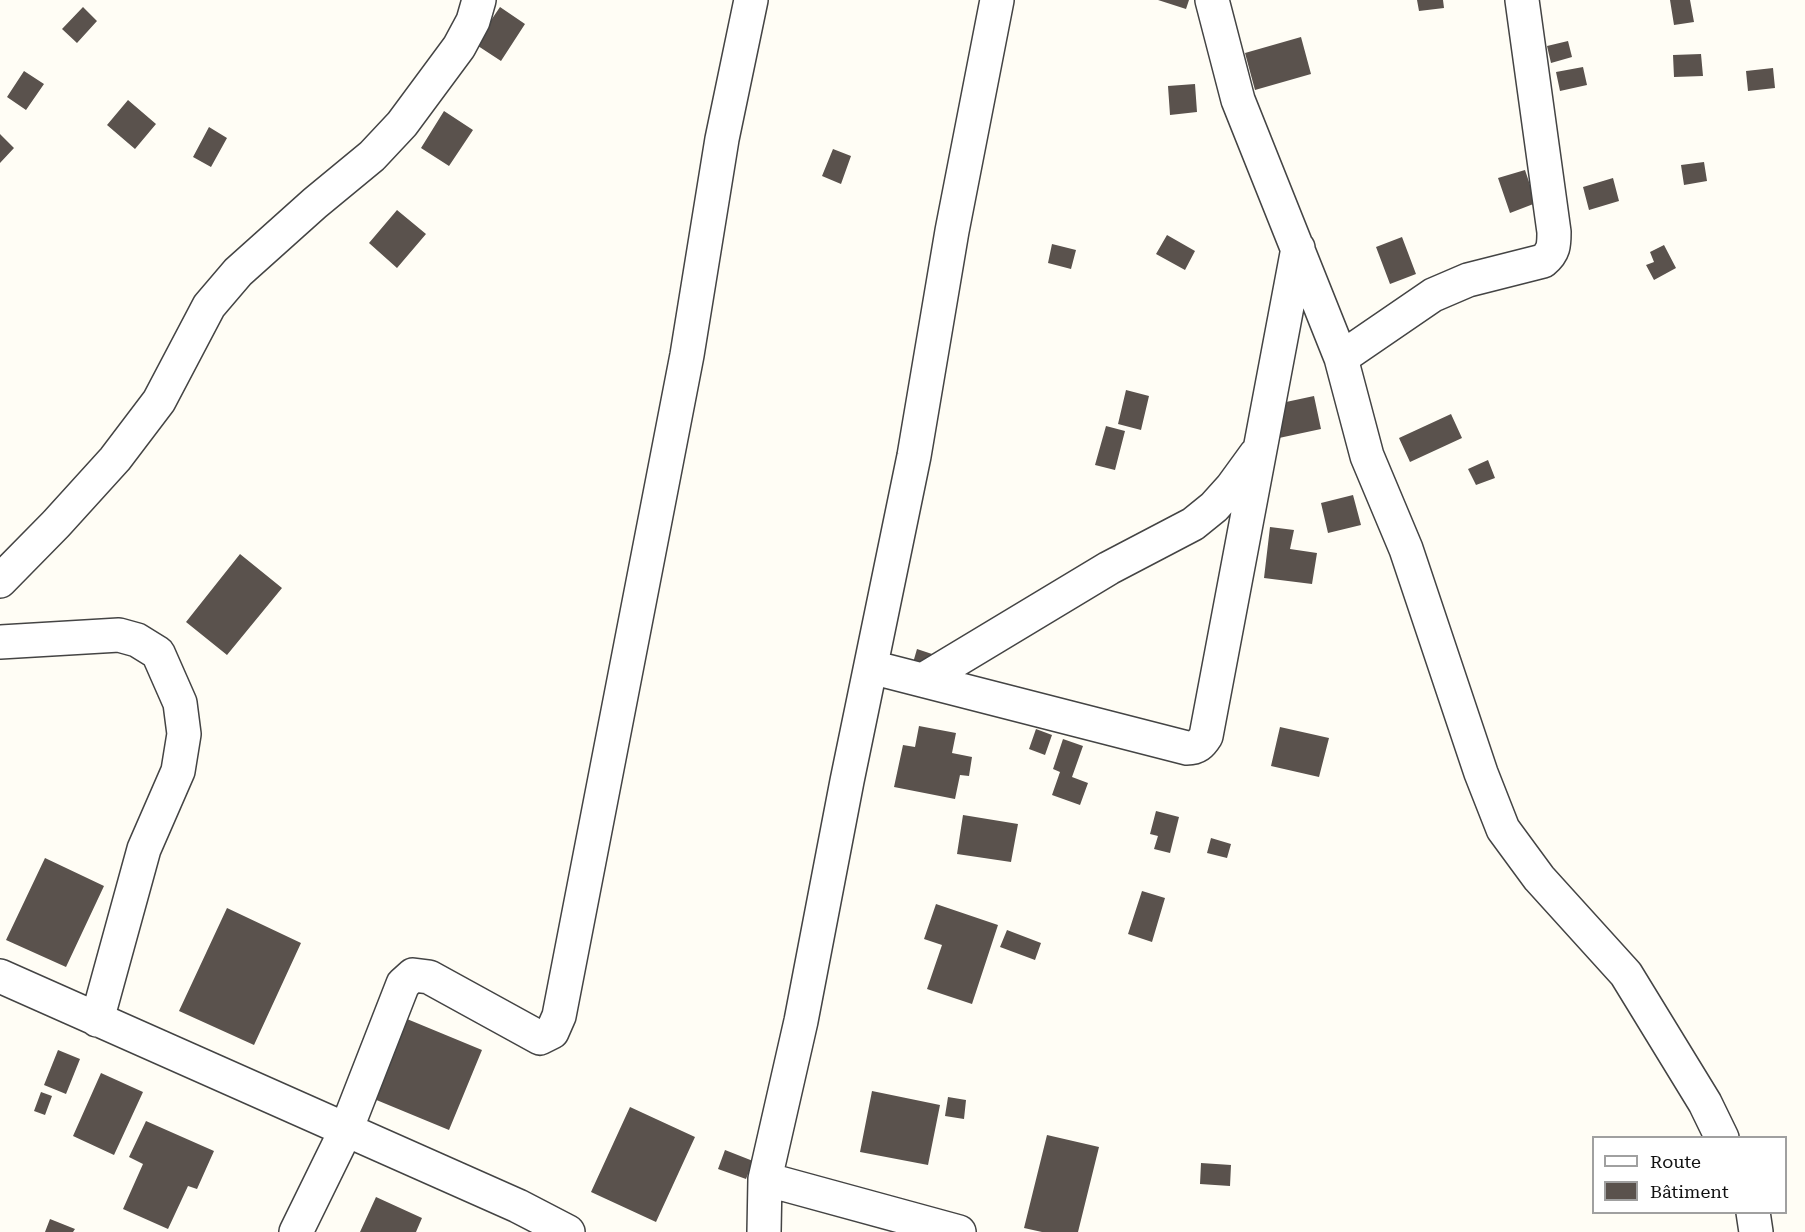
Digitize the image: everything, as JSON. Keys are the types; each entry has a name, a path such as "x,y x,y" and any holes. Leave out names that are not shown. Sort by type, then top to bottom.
{"street":[{"path":"0,581 56,524 121,451 159,401 209,306 238,272 372,156 402,124 459,47 473,21 479,0"},
{"path":"296,1232 346,1130 403,984 413,975 429,977 540,1038 552,1032 559,1016 687,355 722,140 751,0"},
{"path":"764,1232 765,1179 801,1021 915,456 954,220 997,0"},
{"path":"1213,0 1238,100 1341,358 1367,456 1406,549 1466,730 1503,829 1539,878 1626,974 1705,1103 1722,1136"},
{"path":"1341,358 1432,295 1468,280 1543,261 1551,255 1554,246 1554,232 1522,0"},
{"path":"871,667 1187,748 1194,748 1201,744 1206,736 1298,248"},
{"path":"923,680 1109,568 1193,524 1214,507 1232,487 1260,448"},
{"path":"0,642 119,635 136,640 158,653 180,703 184,734 178,771 144,849 97,1020"},
{"path":"0,976 518,1206 568,1232"},
{"path":"765,1179 959,1232"},
{"path":"1753,1214 1756,1232"}],"building":[{"path":"1158,0 1189,0 1186,9"},
{"path":"1417,0 1443,0 1444,8 1419,11"},
{"path":"1670,0 1690,0 1694,22 1674,25"},
{"path":"83,7 97,21 77,43 62,29"},
{"path":"500,7 525,24 501,61 475,44"},
{"path":"1301,37 1311,74 1255,90 1245,53"},
{"path":"1568,41 1572,57 1551,63 1547,46"},
{"path":"1701,54 1703,76 1674,77 1673,55"},
{"path":"1583,67 1587,85 1560,91 1556,72"},
{"path":"1773,68 1775,88 1748,91 1746,71"},
{"path":"24,71 44,84 26,110 7,97"},
{"path":"1195,84 1197,112 1170,115 1168,86"},
{"path":"128,100 156,124 135,149 107,125"},
{"path":"444,111 473,130 449,166 421,148"},
{"path":"209,127 227,138 211,167 193,157"},
{"path":"0,134 14,148 0,163"},
{"path":"833,149 851,156 841,184 822,176"},
{"path":"1704,162 1707,181 1684,185 1681,165"},
{"path":"1525,170 1536,203 1510,213 1498,178"},
{"path":"1613,178 1619,201 1589,210 1583,187"},
{"path":"397,210 426,234 397,268 369,243"},
{"path":"1167,235 1195,251 1185,270 1156,254"},
{"path":"1402,237 1416,274 1390,284 1376,247"},
{"path":"1052,244 1076,250 1071,269 1048,263"},
{"path":"1664,245 1676,268 1654,280 1646,265 1654,262 1650,252"},
{"path":"1126,390 1149,396 1141,430 1118,424"},
{"path":"1314,396 1321,429 1279,438 1272,405"},
{"path":"1451,414 1462,438 1410,462 1399,438"},
{"path":"1106,426 1125,431 1115,470 1095,465"},
{"path":"1488,460 1495,478 1476,485 1468,469"},
{"path":"1353,495 1361,525 1328,533 1321,503"},
{"path":"1270,527 1294,530 1290,549 1317,553 1312,584 1264,578"},
{"path":"240,554 282,588 227,655 186,622"},
{"path":"917,649 941,657 910,673"},
{"path":"919,726 956,733 952,753 972,757 969,776 960,775 955,799 894,787 903,745 915,747"},
{"path":"1280,727 1329,738 1319,777 1271,766"},
{"path":"1036,729 1052,735 1045,755 1029,749"},
{"path":"1063,739 1083,746 1072,777 1088,783 1080,805 1052,795 1060,772 1053,769"},
{"path":"1156,811 1179,817 1170,853 1154,849 1158,836 1150,834"},
{"path":"963,815 1018,824 1011,862 957,854"},
{"path":"1211,838 1231,844 1227,858 1207,853"},
{"path":"45,858 104,886 66,967 6,940"},
{"path":"1142,891 1165,898 1152,942 1128,934"},
{"path":"936,904 998,925 972,1004 927,989 942,945 924,939"},
{"path":"227,908 301,943 254,1045 179,1011"},
{"path":"1007,930 1041,943 1035,960 1000,947"},
{"path":"407,1019 482,1050 449,1130 374,1099"},
{"path":"58,1050 80,1059 66,1094 44,1085"},
{"path":"101,1073 143,1092 114,1155 73,1136"},
{"path":"872,1091 940,1105 928,1165 860,1152"},
{"path":"41,1092 52,1096 45,1115 34,1111"},
{"path":"948,1097 966,1100 964,1119 945,1116"},
{"path":"630,1107 695,1137 656,1222 591,1192"},
{"path":"146,1121 214,1151 197,1189 188,1186 168,1229 123,1209 143,1164 129,1157"},
{"path":"1047,1135 1099,1147 1078,1232 1042,1232 1024,1228"},
{"path":"725,1150 753,1161 746,1179 718,1169"},
{"path":"1201,1163 1231,1165 1230,1186 1200,1184"},
{"path":"376,1197 422,1218 416,1232 360,1232"},
{"path":"50,1219 75,1229 73,1232 45,1232"}]}
